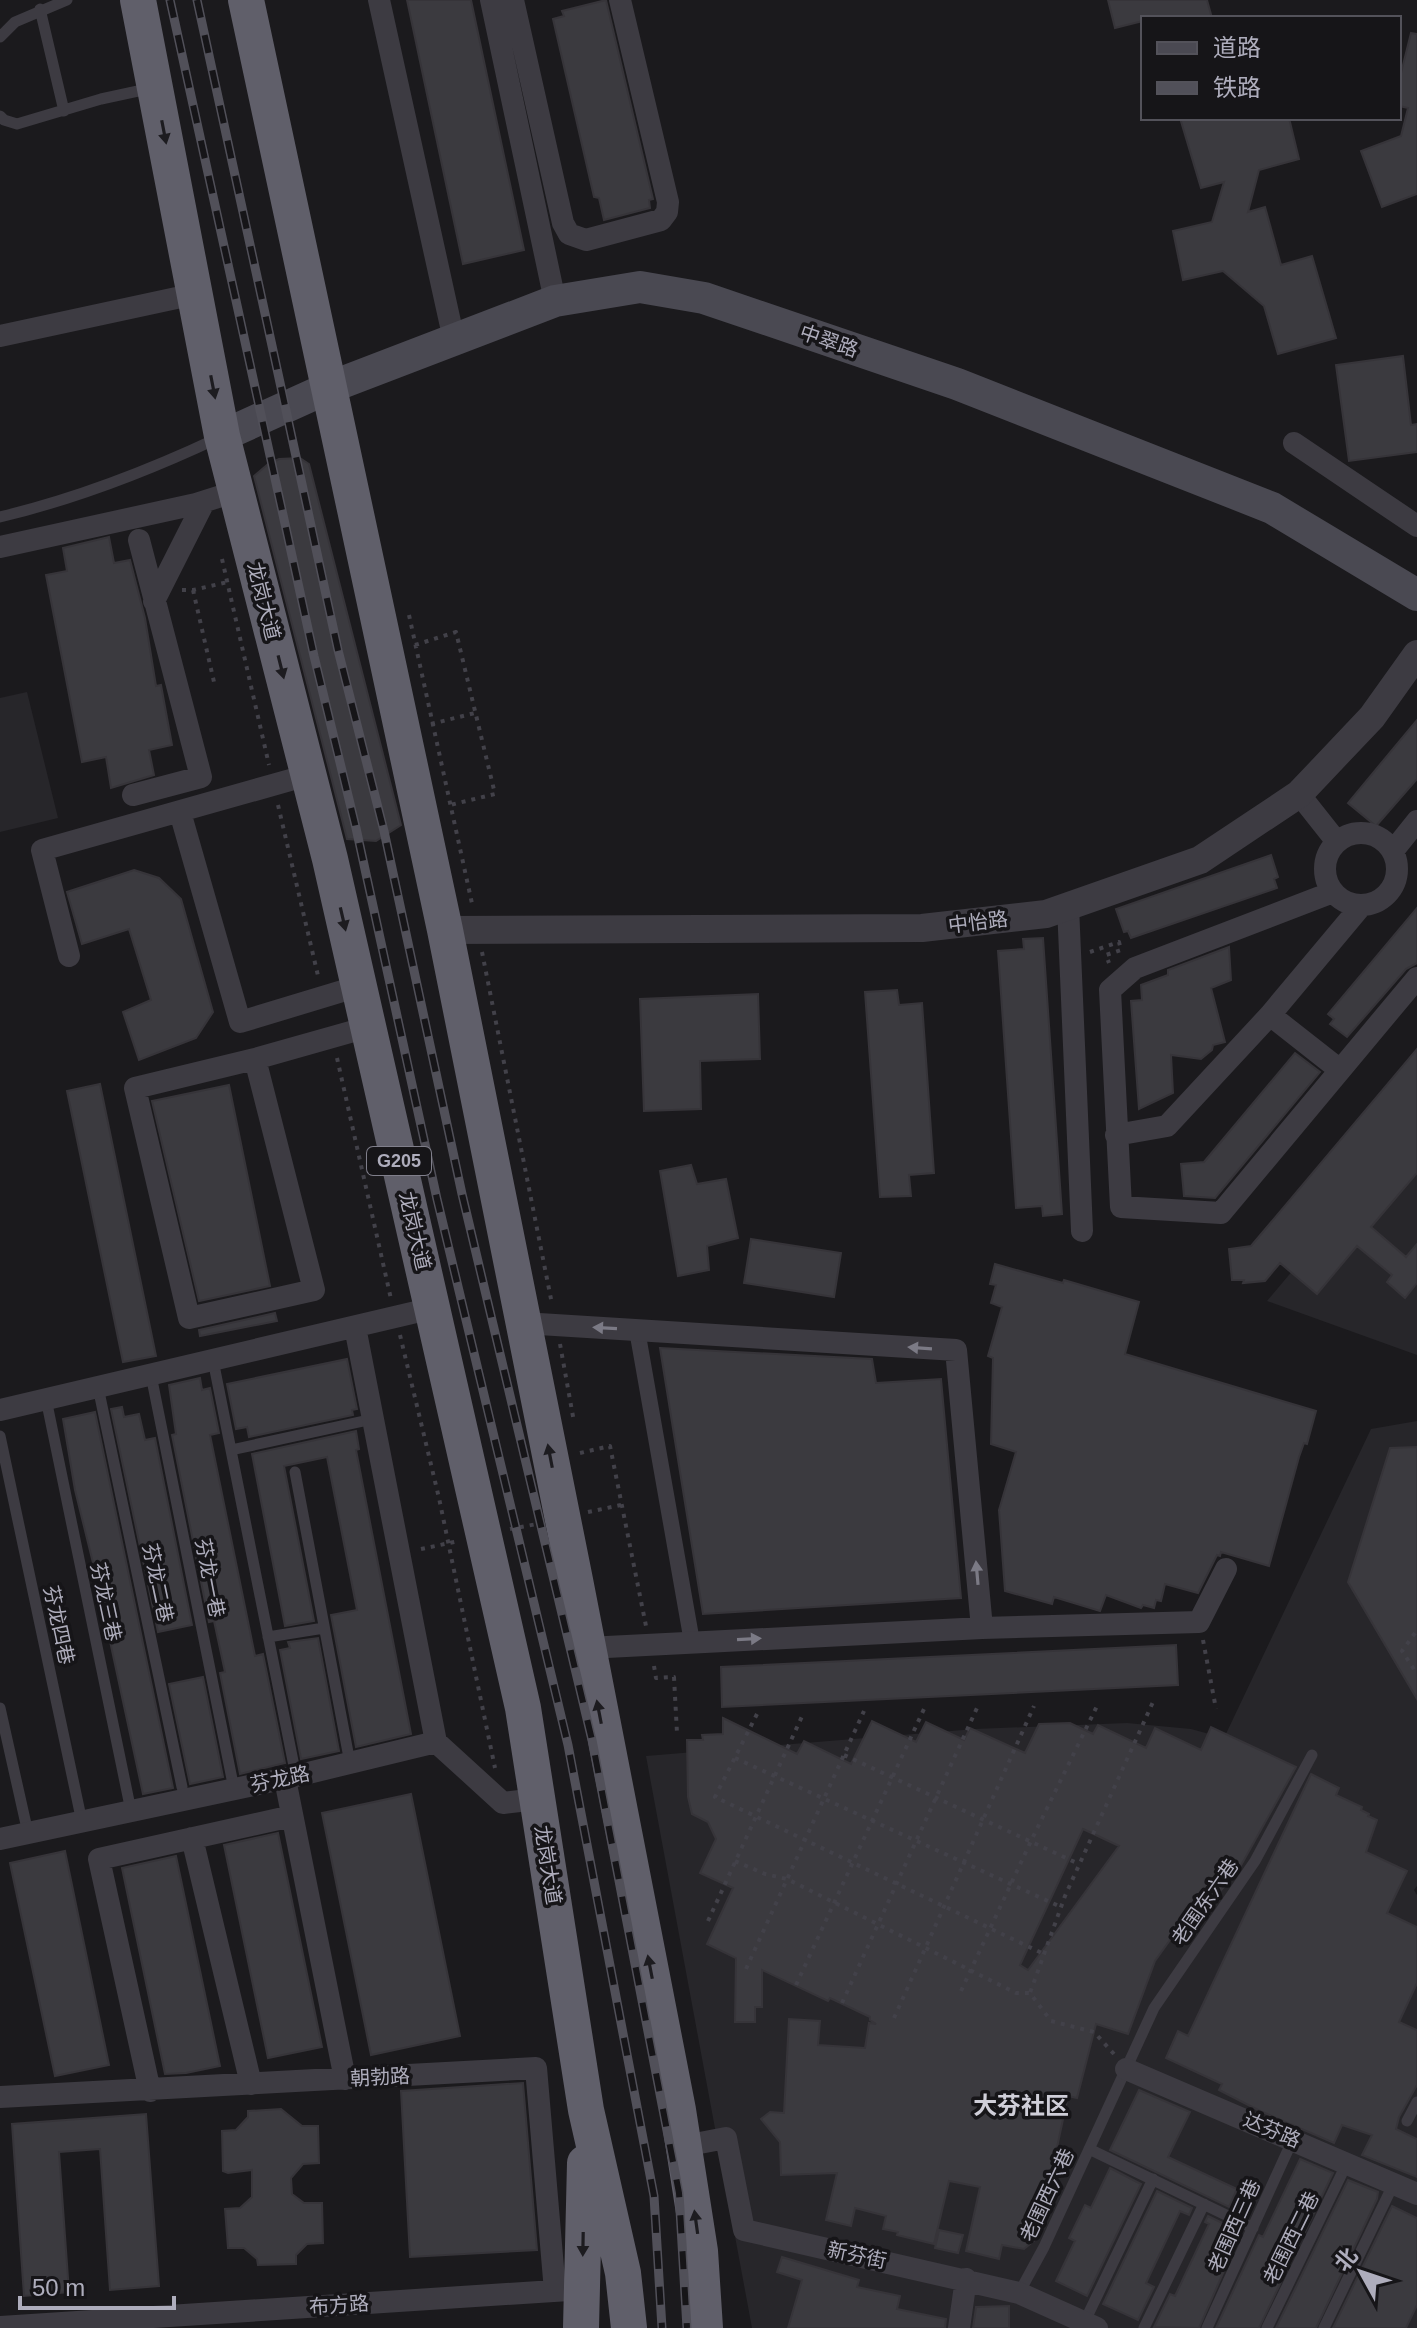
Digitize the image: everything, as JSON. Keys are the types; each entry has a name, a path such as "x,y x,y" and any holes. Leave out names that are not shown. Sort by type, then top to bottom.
{"highway":[{"name":"龙岗大道","path":"138,0 222,436 220,496 308,775 523,1708 520,1801 623,2273 629,2328"},
{"path":"246,0 445,930 523,1323 684,2146 705,2328"},
{"path":"581,2328 568,2290 586,2110"},
{"path":"701,2273 713,2328"}],"main road":[{"name":"中翠路","path":"222,436 328,388 555,301 640,287 704,298 957,384 1272,508 1417,595"}],"street":[{"path":"379,0 454,340"},
{"path":"491,0 555,301"},
{"path":"513,0 563,223 569,234 586,240 661,220 667,212 668,202 620,0"},
{"path":"0,336 195,294"},
{"path":"1294,443 1417,526"},
{"path":"0,547 220,496"},
{"path":"154,601 220,496"},
{"path":"133,795 201,777 139,540"},
{"name":"中怡路","path":"445,930 922,928 1046,914 1200,860 1299,794 1372,717 1417,654"},
{"path":"69,956 42,850 308,775"},
{"path":"1299,794 1337,842"},
{"path":"180,812 240,1022 359,986"},
{"path":"1393,851 1417,821"},
{"path":"1359,832 1372,834 1385,841 1393,851 1397,865 1394,884 1388,893 1375,902 1362,905 1342,900 1333,892 1324,868 1328,853 1345,836 1359,832"},
{"path":"1333,892 1135,968 1110,990 1121,1207 1221,1213 1417,978"},
{"path":"1116,1135 1167,1126 1270,1015 1362,905"},
{"path":"1068,906 1082,1231"},
{"path":"1270,1015 1340,1070"},
{"path":"255,1059 314,1290 189,1318 135,1088 368,1027"},
{"path":"0,1410 433,1308"},
{"path":"523,1323 956,1350 982,1628"},
{"path":"355,1327 436,1742 520,1801"},
{"path":"637,1330 692,1642"},
{"path":"587,1648 982,1628 1199,1622 1226,1569"},
{"name":"芬龙路","path":"0,1839 290,1777 436,1742"},
{"path":"290,1777 292,1816 345,2079"},
{"path":"150,2091 99,1859 292,1816"},
{"path":"192,1838 251,2084"},
{"name":"朝勃路","path":"0,2097 536,2068 568,2290"},
{"name":"达芬路","path":"1126,2069 1417,2194"},
{"name":"新芬街","path":"684,2146 726,2138 744,2230 1019,2293 1090,2325"},
{"path":"959,2328 966,2279"},
{"name":"布方路","path":"0,2327 568,2290"}],"lane":[{"path":"0,37 15,22 67,0"},
{"path":"40,9 64,111"},
{"path":"0,116 17,124 155,87"},
{"path":"0,517 34,509 152,469 222,436"},
{"path":"213,1360 268,1637 290,1777"},
{"name":"芬龙一巷","path":"151,1375 234,1789"},
{"name":"芬龙二巷","path":"98,1387 182,1787"},
{"name":"芬龙三巷","path":"46,1399 131,1811"},
{"path":"231,1450 373,1419"},
{"name":"芬龙四巷","path":"0,1436 82,1822"},
{"path":"295,1472 350,1763"},
{"path":"268,1637 324,1628"},
{"path":"0,1708 28,1833"},
{"name":"老围东六巷","path":"1126,2069 1154,2008 1255,1861 1312,1755"},
{"name":"老围西六巷","path":"1019,2293 1044,2247 1126,2069"},
{"path":"1407,2121 1417,2102"},
{"name":"老围西三巷","path":"1207,2328 1293,2139"},
{"path":"1089,2149 1253,2228"},
{"name":"老围西二巷","path":"1267,2328 1347,2163"},
{"path":"1090,2325 1153,2179"},
{"path":"1324,2328 1394,2183"},
{"path":"1144,2328 1204,2204"}],"path":[{"path":"219,545 323,997"},
{"path":"193,590 214,682"},
{"path":"415,645 456,632 495,794 450,805"},
{"path":"1070,955 1119,942 1121,950 1106,955 1116,984"},
{"path":"332,1038 439,1498 520,1801"},
{"path":"580,1453 610,1446 649,1644"},
{"path":"576,1515 621,1505"},
{"path":"501,1532 546,1522"},
{"path":"411,1551 471,1538"},
{"path":"1199,1622 1216,1709"},
{"path":"1415,1633 1402,1651 1417,1674"},
{"path":"656,1678 674,1677 677,1733"},
{"path":"1030,1993 1079,1864 1153,1702"},
{"path":"961,1991 1098,1704"},
{"path":"894,2018 1034,1706"},
{"path":"842,2003 977,1708"},
{"path":"796,1985 924,1709"},
{"path":"746,1969 864,1711"},
{"path":"708,1921 804,1712"},
{"path":"757,1714 715,1797 1044,1954"},
{"path":"844,1755 1079,1864"},
{"path":"735,1758 1061,1907"},
{"path":"735,1861 765,1874 787,1879 1016,1993 1030,1993"},
{"path":"1030,1993 1051,2021 1094,2032 1126,2069"}],"shaded area":[{"path":"27,692 58,818 0,832 0,698"},
{"path":"1417,1123 1417,1355 1267,1301"},
{"path":"1417,1421 1417,1886 1414,1890 1417,1895 1417,2328 752,2328 646,1756 975,1729 1127,1723 1191,1729 1224,1738 1371,1429"}],"building":[{"path":"407,0 471,0 524,250 463,264"},
{"path":"606,0 653,199 649,200 650,208 604,220 599,198 594,197 553,19 564,16 562,11"},
{"path":"1108,0 1207,0 1211,16 1141,16 1141,22 1115,28"},
{"path":"1411,33 1417,34 1417,194 1382,207 1361,151 1401,136 1408,108 1401,106 1401,73"},
{"path":"1181,120 1289,120 1299,159 1259,170 1248,212 1265,207 1281,265 1312,256 1336,338 1278,354 1264,306 1223,271 1183,280 1173,231 1212,222 1224,182 1201,188"},
{"path":"1403,356 1411,425 1417,424 1417,452 1349,461 1336,365"},
{"path":"300,458 309,464 401,825 376,841 347,839 254,476 279,459"},
{"path":"109,537 114,563 130,560 145,618 156,686 161,685 172,745 149,750 154,775 111,788 106,757 82,762 46,575 67,571 63,548"},
{"path":"1417,720 1417,779 1376,826 1348,803"},
{"path":"1271,855 1278,877 1274,879 1277,888 1131,938 1128,931 1124,932 1116,909"},
{"path":"134,870 159,878 181,899 213,1012 196,1038 139,1060 123,1012 151,1000 129,929 82,944 67,892"},
{"path":"1417,908 1417,963 1406,969 1347,1037 1330,1024 1334,1019 1328,1014"},
{"path":"1043,938 1062,1214 1043,1216 1042,1206 1016,1208 998,951 1024,949 1023,939"},
{"path":"1229,947 1231,980 1211,988 1225,1042 1213,1045 1212,1050 1201,1059 1171,1055 1173,1093 1139,1109 1131,1001 1142,1000 1141,985 1168,975 1168,970"},
{"path":"897,990 899,1005 922,1003 934,1173 909,1175 911,1196 880,1197 865,992"},
{"path":"758,994 760,1059 700,1061 701,1109 644,1111 640,999"},
{"path":"1417,1049 1417,1173 1371,1227 1406,1257 1417,1244 1417,1283 1405,1298 1387,1282 1392,1275 1357,1246 1317,1294 1280,1263 1265,1281 1243,1283 1244,1280 1232,1280 1229,1249 1251,1246"},
{"path":"1295,1053 1320,1072 1215,1198 1184,1196 1181,1164 1204,1162"},
{"path":"100,1084 156,1356 123,1362 67,1091"},
{"path":"229,1085 270,1286 199,1301 152,1101"},
{"path":"691,1165 697,1184 726,1179 738,1238 707,1246 709,1270 678,1276 660,1171"},
{"path":"751,1239 841,1253 834,1297 744,1283"},
{"path":"995,1264 1139,1302 1125,1354 1316,1411 1307,1444 1304,1443 1299,1457 1269,1566 1221,1552 1198,1593 1165,1584 1161,1601 1156,1600 1154,1608 1143,1605 1141,1608 1106,1595 1100,1611 1054,1597 1052,1604 1005,1591 999,1510 1016,1452 991,1444 993,1358 988,1356 1002,1307 991,1303 996,1285 990,1284"},
{"path":"275,1313 277,1321 200,1336 199,1330"},
{"path":"660,1348 872,1359 876,1383 941,1379 961,1598 703,1614"},
{"path":"347,1359 357,1409 352,1410 353,1415 249,1437 247,1427 236,1429 227,1384"},
{"path":"200,1378 202,1390 210,1388 219,1433 210,1435 255,1656 263,1654 285,1763 240,1774 220,1673 225,1672 214,1621 209,1622 172,1435 176,1434 169,1385"},
{"path":"122,1407 124,1417 139,1414 145,1440 155,1438 192,1625 158,1632 111,1409"},
{"path":"95,1412 173,1788 143,1794 75,1490 63,1419"},
{"path":"356,1431 359,1449 356,1450 411,1734 356,1747 331,1615 357,1610 327,1457 284,1466 314,1621 285,1626 252,1454"},
{"path":"1417,1447 1417,1699 1348,1582 1390,1448"},
{"path":"318,1638 339,1751 301,1759 280,1650 290,1648 288,1642"},
{"path":"1176,1645 1178,1685 722,1707 721,1667"},
{"path":"203,1677 223,1777 190,1784 169,1684"},
{"path":"723,1718 797,1754 804,1741 851,1764 872,1721 916,1742 926,1722 964,1740 970,1728 1025,1753 1039,1724 1070,1723 1093,1734 1098,1725 1146,1748 1155,1728 1201,1750 1211,1727 1296,1767 1239,1869 1212,1901 1203,1894 1155,1961 1128,2034 1096,2024 1077,2098 1068,2096 1035,2240 1024,2249 1002,2245 999,2259 966,2251 980,2187 949,2181 934,2244 883,2229 886,2216 855,2208 851,2226 826,2220 837,2173 781,2175 780,2142 761,2119 770,2112 784,2113 789,2019 820,2021 818,2045 865,2048 869,2023 876,2024 870,2017 830,1998 828,2001 762,1970 762,2007 755,2007 755,2022 735,2022 736,1958 707,1944 733,1888 700,1873 716,1839 708,1822 692,1814 688,1797 687,1740 703,1740 702,1735 723,1734","holes":["1083,1829 1119,1846 1028,1970 1020,1965"]},
{"path":"1311,1774 1339,1788 1336,1795 1362,1807 1361,1810 1377,1820 1366,1852 1407,1871 1387,1913 1417,1927 1417,1983 1399,2022 1417,2030 1417,2085 1399,2117 1396,2129 1417,2139 1417,2177 1362,2155 1372,2135 1342,2125 1334,2143 1260,2111 1219,2090 1222,2084 1166,2058 1178,2031 1188,2036"},
{"path":"411,1794 460,2036 371,2055 322,1813"},
{"path":"278,1833 322,2047 268,2058 224,1845"},
{"path":"65,1851 109,2065 55,2076 10,1863"},
{"path":"176,1856 220,2066 165,2074 122,1868"},
{"path":"523,2083 537,2250 410,2257 401,2091"},
{"path":"1139,2090 1190,2112 1168,2157 1237,2189 1229,2207 1110,2150"},
{"path":"281,2109 302,2126 318,2126 319,2163 303,2164 291,2178 292,2194 304,2203 322,2203 323,2243 307,2244 296,2255 296,2264 258,2265 257,2259 244,2248 228,2248 225,2209 240,2208 252,2197 252,2170 223,2171 222,2131 236,2130 248,2117 248,2111"},
{"path":"146,2114 159,2286 110,2290 100,2149 59,2152 69,2292 24,2296 12,2124"},
{"path":"1300,2159 1333,2173 1259,2328 1216,2328 1259,2235 1263,2237"},
{"path":"1110,2168 1141,2184 1087,2296 1056,2281 1075,2241 1069,2238 1085,2205 1091,2208"},
{"path":"1348,2180 1378,2192 1377,2199 1316,2328 1276,2328"},
{"path":"1157,2191 1192,2208 1189,2215 1180,2211 1146,2283 1154,2287 1138,2320 1103,2304"},
{"path":"1392,2206 1417,2218 1417,2305 1406,2328 1333,2328"},
{"path":"1208,2216 1241,2232 1199,2328 1154,2327 1170,2294 1175,2296 1209,2224 1205,2222"},
{"path":"939,2230 963,2235 958,2253 935,2248"},
{"path":"782,2257 859,2280 857,2287 900,2296 897,2309 946,2319 945,2328 788,2328 802,2280 777,2272"},
{"path":"1009,2306 1009,2328 973,2328 976,2307"}],"railway":[{"path":"170,0 437,1199 568,1745 654,2196 662,2328"},
{"path":"197,0 338,650 384,831 462,1194 592,1740 679,2193 687,2328"}],"district":[{"name":"大芬社区","path":"1021,2105"}]}
